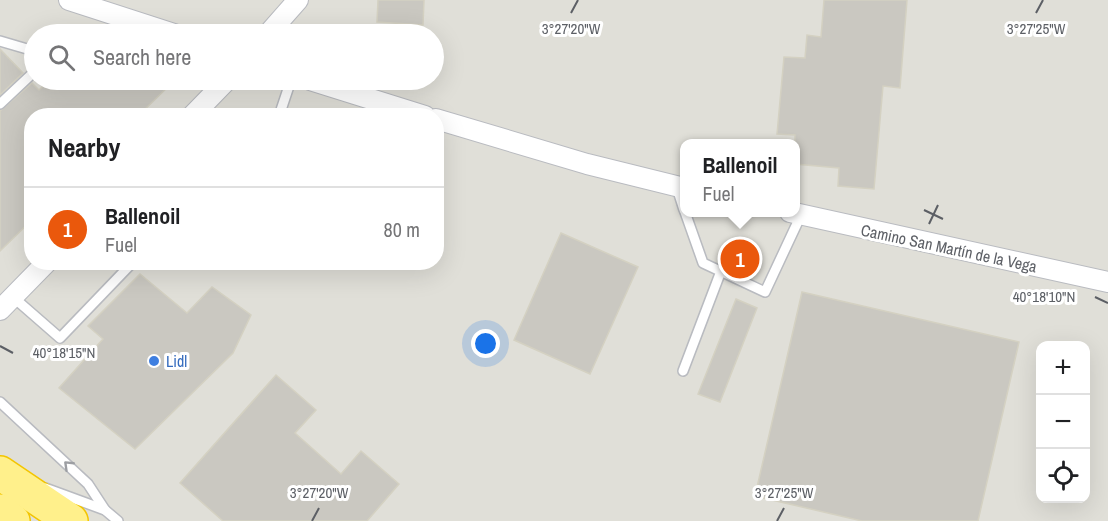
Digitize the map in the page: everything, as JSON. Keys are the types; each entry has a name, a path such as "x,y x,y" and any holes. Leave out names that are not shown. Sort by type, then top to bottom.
{"highway":[{"path":"6,475 71,521"},
{"path":"0,511 13,521"}],"street":[{"path":"69,0 143,24"},
{"path":"277,24 298,0"},
{"path":"200,108 217,90"},
{"path":"342,90 399,108"},
{"path":"444,121 587,164 680,187"},
{"name":"Camino San Martín de la Vega","path":"800,215 1108,282"},
{"path":"6,303 39,270"}],"lane":[{"path":"0,41 24,48"},
{"path":"0,104 24,81"},
{"path":"282,108 288,90"},
{"path":"687,217 703,263 765,292 795,217"},
{"path":"6,303 60,338 125,270"},
{"path":"683,370 721,271"},
{"path":"0,402 88,484 105,510 118,521"},
{"path":"6,475 105,510"}],"shaded area":[{"path":"0,0 1108,0 1108,521 0,521"}],"building":[{"path":"378,0 424,0 423,24 377,22"},
{"path":"824,0 907,0 900,88 883,86 874,189 838,186 839,168 800,164 800,139 795,139 795,135 777,134 784,57 805,58 807,35 821,37"},
{"path":"0,49 23,73 0,95"},
{"path":"24,90 165,90 146,108 24,108 24,228 0,251 0,111"},
{"path":"561,233 638,267 590,374 514,340"},
{"name":"Lidl","path":"140,274 187,313 212,287 251,315 233,353 135,449 59,388 103,339 88,326"},
{"path":"802,292 1019,342 978,521 862,521 755,496"},
{"path":"736,299 757,308 720,402 698,394"},
{"path":"276,375 316,410 295,433 341,474 361,451 399,484 367,521 223,521 180,483"}],"place":[{"name":"Ballenoil","path":"740,259"},
{"name":"Lidl","path":"154,361"}]}
